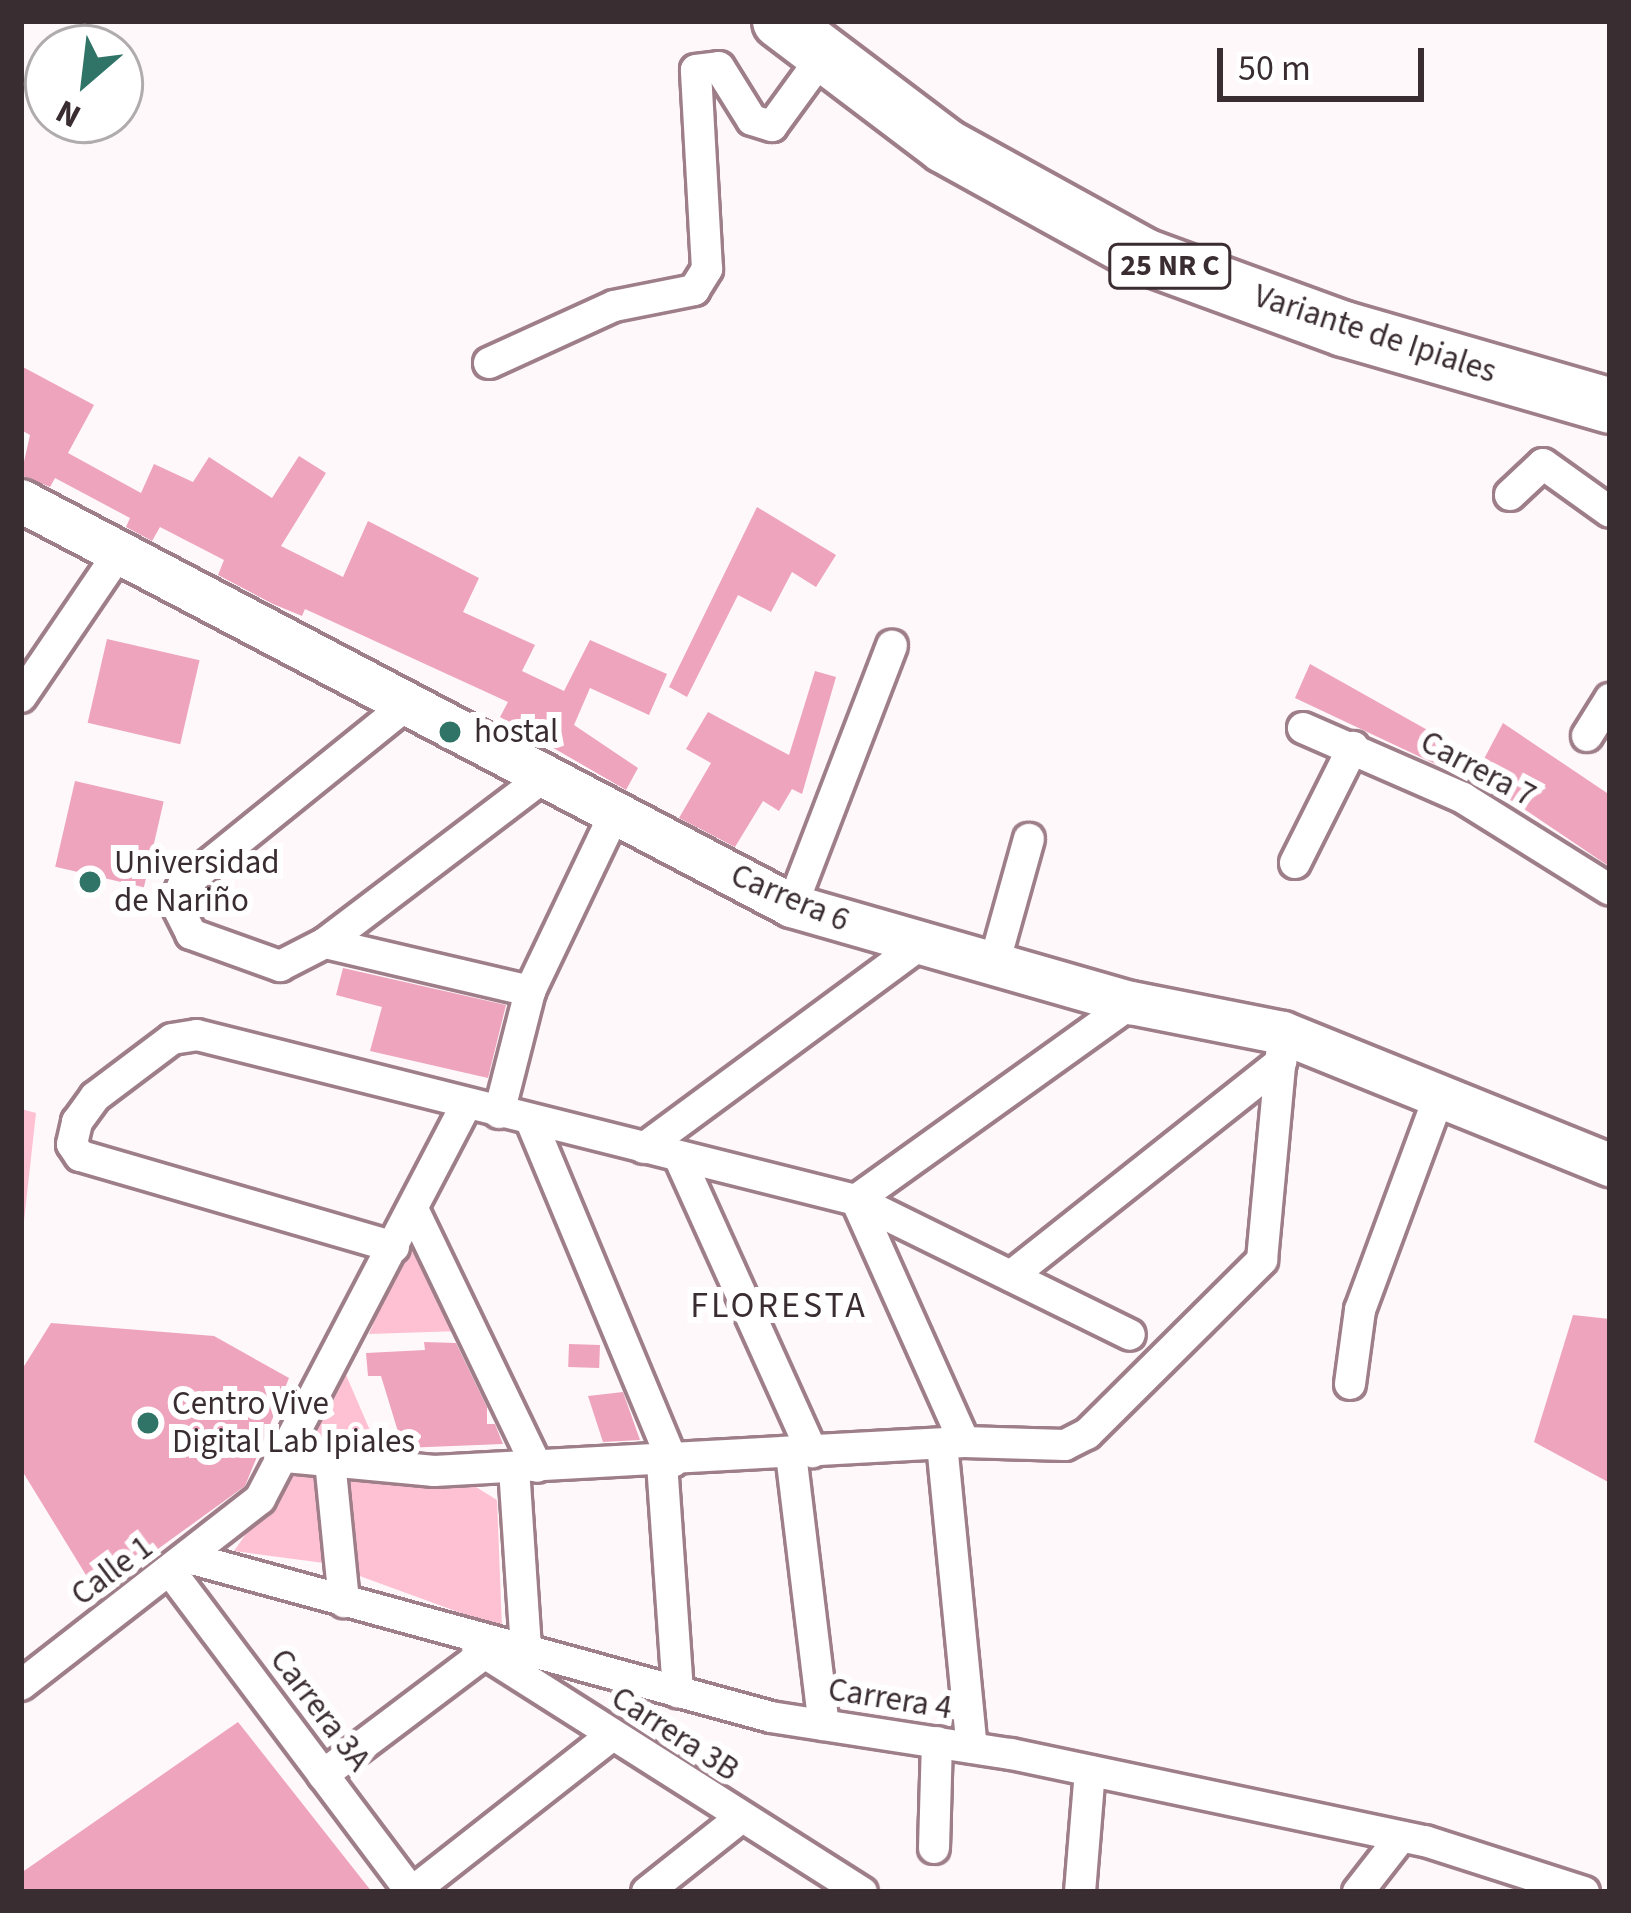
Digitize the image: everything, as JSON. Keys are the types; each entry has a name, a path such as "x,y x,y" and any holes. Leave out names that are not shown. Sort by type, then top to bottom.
{"highway":[{"name":"Variante de Ipiales","path":"780,21 945,146 1144,256 1344,329 1610,406"}],"main road":[{"name":"Carrera 6","path":"21,501 541,779 792,906 918,946 1441,1090 1610,1165"}],"street":[{"path":"489,363 593,314 694,290 706,268 692,78 703,66 719,67 752,120 772,126 823,56"},
{"path":"1510,495 1543,464 1610,512"},
{"path":"21,697 119,553"},
{"path":"792,906 892,646"},
{"path":"1586,736 1610,699"},
{"path":"405,706 183,885 175,902 191,934 280,966 325,944 541,779"},
{"name":"Carrera 7","path":"1303,728 1463,798 1610,890"},
{"path":"1295,863 1353,747"},
{"path":"499,1113 530,991 614,815"},
{"path":"994,964 1029,839"},
{"path":"325,944 530,991"},
{"path":"644,1148 918,946"},
{"path":"856,1200 1131,1003"},
{"path":"394,1246 80,1156 72,1144 77,1122 95,1097 172,1040 197,1035 856,1200 1130,1335"},
{"path":"1011,1276 1282,1047"},
{"path":"286,1457 525,1468 953,1443 1046,1447 1087,1434 1248,1280 1269,1238 1282,1047"},
{"path":"1350,1384 1360,1310 1441,1090"},
{"name":"Calle 1","path":"21,1685 260,1499 466,1105"},
{"path":"531,1121 668,1462 678,1692"},
{"path":"679,1157 802,1453 824,1725"},
{"path":"856,1200 953,1443 972,1748"},
{"path":"413,1209 525,1468 526,1651"},
{"path":"329,1461 344,1602"},
{"name":"Carrera 4","path":"180,1565 344,1602 678,1692 824,1725 972,1748 1401,1837 1584,1892"},
{"name":"Carrera 3A","path":"180,1565 323,1775 412,1892"},
{"name":"Carrera 3B","path":"451,1631 739,1819 862,1892"},
{"path":"323,1775 484,1653"},
{"path":"412,1892 611,1736"},
{"path":"934,1848 937,1742"},
{"path":"1080,1892 1090,1771"},
{"path":"647,1892 739,1819"},
{"path":"1358,1892 1401,1837"}],"shaded area":[{"path":"21,1109 36,1113 21,1248"},
{"path":"412,1227 460,1331 369,1334"},
{"path":"343,1368 382,1458 308,1441"},
{"path":"296,1462 315,1475 324,1563 234,1551"},
{"path":"350,1478 468,1482 497,1500 502,1628 346,1571 338,1492"}],"building":[{"path":"21,366 94,405 68,453 141,493 154,464 193,482 209,457 272,498 299,456 326,473 281,546 343,577 368,521 479,578 463,612 535,645 522,671 564,691 590,640 667,674 649,715 590,688 574,725 638,768 626,790 500,717 508,702 305,609 302,616 273,604 218,575 224,560 160,527 152,541 126,527 130,518 55,478 50,487 21,475 30,435 21,430"},
{"path":"757,507 836,555 816,587 792,572 771,612 738,595 687,697 669,687"},
{"path":"107,639 200,660 180,744 88,723"},
{"path":"1310,664 1479,759 1467,779 1295,698"},
{"path":"815,671 836,677 802,794 792,789 779,811 763,801 735,847 679,818 711,763 686,749 708,712 789,755"},
{"path":"1503,723 1610,795 1610,867 1475,776"},
{"path":"75,781 164,801 144,887 55,867"},
{"path":"343,968 506,1005 488,1078 370,1051 382,1007 336,995"},
{"path":"1573,1315 1610,1319 1610,1483 1534,1442"},
{"name":"Centro Vive Digital Lab Ipiales","path":"51,1323 214,1336 289,1378 245,1486 97,1593 21,1469 21,1371"},
{"path":"424,1342 456,1343 487,1407 487,1424 495,1424 503,1444 403,1448 381,1376 368,1376 366,1353 425,1350"},
{"path":"569,1344 600,1345 599,1368 568,1367"},
{"path":"623,1392 640,1440 603,1442 588,1396"},
{"path":"238,1722 372,1892 21,1892 21,1873"}],"place":[{"name":"hostal","path":"450,732"},
{"name":"Universidad de Nariño","path":"90,882"},
{"name":"Centro Vive Digital Lab Ipiales","path":"148,1423"}],"district":[{"name":"FLORESTA","path":"779,1306"}]}
